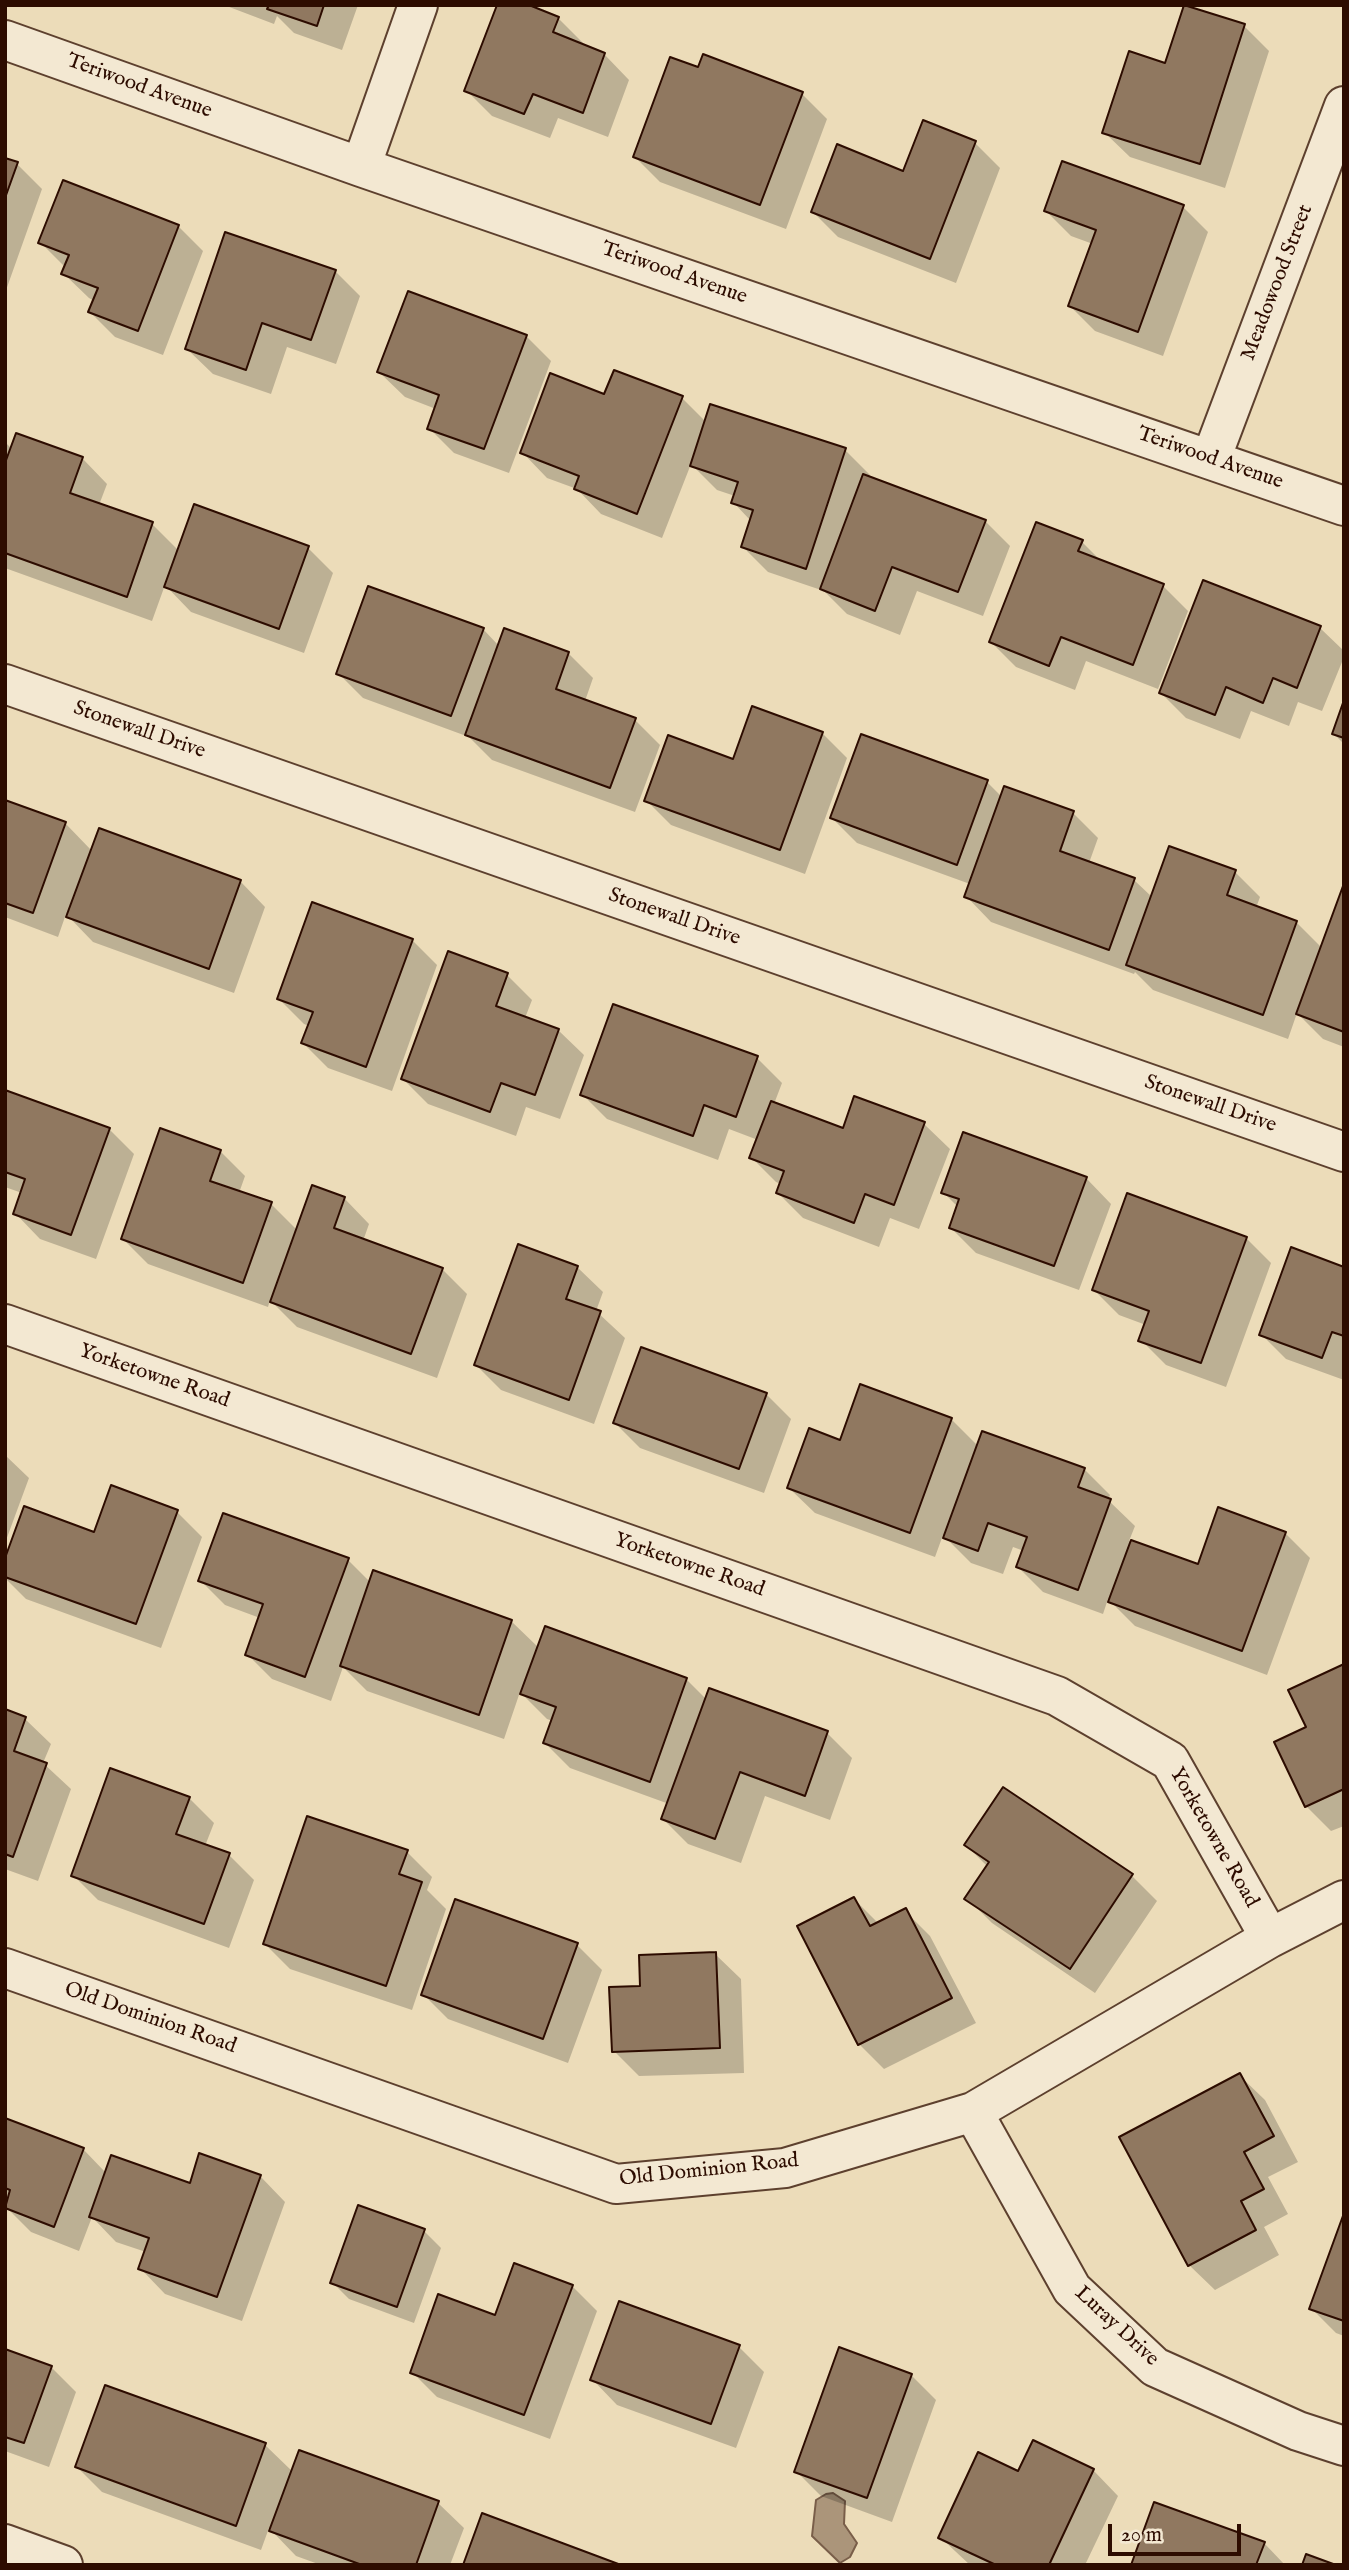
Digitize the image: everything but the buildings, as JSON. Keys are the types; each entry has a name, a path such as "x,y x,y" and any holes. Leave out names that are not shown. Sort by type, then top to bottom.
{"street":[{"path":"361,167 418,5"},
{"name":"Teriwood Avenue","path":"5,40 361,167 1344,506"},
{"name":"Meadowood Street","path":"1212,459 1344,106"},
{"name":"Stonewall Drive","path":"5,684 1344,1152"},
{"name":"Yorketowne Road","path":"5,1324 1057,1696 1170,1760 1270,1938"},
{"name":"Old Dominion Road","path":"5,1968 616,2184 785,2168 973,2112 1270,1938 1344,1900"},
{"name":"Luray Drive","path":"973,2112 1072,2289 1155,2367 1298,2431 1344,2446"},
{"path":"5,2544 63,2565"}],"shaded area":[{"path":"833,2493 845,2501 844,2524 857,2543 850,2557 840,2563 812,2536 816,2500"}]}
